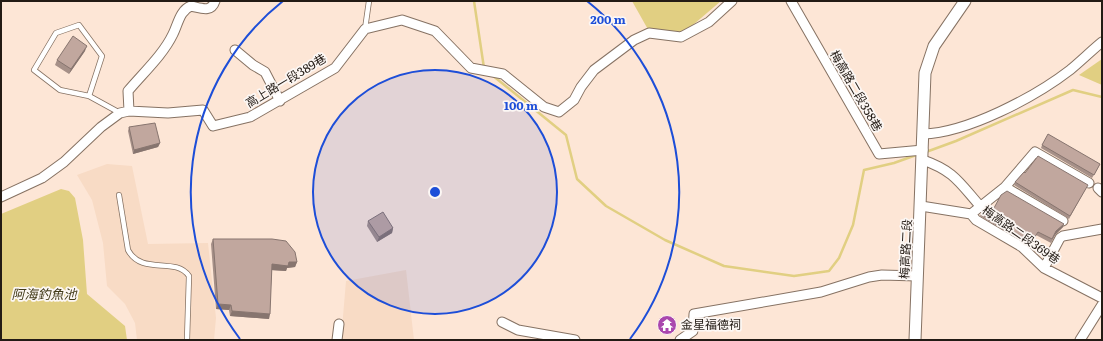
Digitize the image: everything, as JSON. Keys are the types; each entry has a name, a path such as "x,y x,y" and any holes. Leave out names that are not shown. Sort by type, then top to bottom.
{"street":[{"path":"1,197 42,178 125,112 128,91 151,65 172,36 183,11 191,6 209,9 215,1"},
{"path":"365,29 402,20 435,31 471,68 503,74 544,107 559,112 574,100 581,87 594,70 634,40 649,33 681,37 709,22 732,1"},
{"name":"梅高路二段358巷","path":"791,1 879,154 923,155"},
{"name":"梅高路二段","path":"915,340 925,73 934,46 965,1"},
{"name":"高上路一段389巷","path":"125,112 168,113 203,110 214,126 250,117 335,68 365,29"},
{"path":"923,134 933,134 964,126 1022,100 1070,70 1102,42"},
{"path":"235,50 253,66 265,72 280,101"},
{"path":"971,214 1005,187 1035,152 1089,183"},
{"path":"923,155 943,167 954,176 980,206"},
{"path":"1005,187 1063,221"},
{"name":"梅高路二段369巷","path":"921,206 971,214 976,220 1022,247 1044,268 1102,298"},
{"path":"1044,268 1060,238 1063,236 1102,229"},
{"path":"680,340 693,331 694,314 821,292 869,277 882,275 917,276"},
{"path":"1080,340 1102,304"},
{"path":"502,322 518,330 575,340"},
{"path":"337,340 339,324"}],"lane":[{"path":"365,29 369,1"},
{"path":"89,96 102,56 79,25 56,33 34,70 60,90 89,96 125,112"},
{"path":"118,195 128,250 132,258 141,263 179,268 186,272 189,276 187,340"}],"shaded area":[{"path":"107,164 132,166 148,244 208,243 216,318 214,340 137,340 135,323 125,304 107,286 103,243 92,200 77,175"},
{"path":"406,270 414,340 341,340 346,281"}],"water":[{"path":"632,1 721,1 680,36 650,33"},
{"path":"1102,59 1102,85 1079,75"},
{"name":"阿海釣魚池","path":"61,189 69,191 75,198 83,240 87,294 125,326 127,340 1,339 1,214"}],"building":[{"path":"73,36 87,46 71,69 57,60"},
{"path":"155,123 160,143 134,150 129,127"},
{"path":"1048,134 1100,164 1094,175 1042,145"},
{"path":"1038,156 1088,185 1070,216 1015,182 1024,172 1025,173"},
{"path":"1007,191 1064,224 1056,231 1052,239 1038,232 1031,243 982,212 989,205 994,208 1001,195"},
{"path":"383,212 393,228 379,237 368,221"},
{"path":"213,239 272,239 286,241 295,252 297,262 289,262 288,266 272,264 270,314 232,311 231,305 218,304"},
{"name":"金星福德祠","path":"669,318 673,327 666,329 663,320"}],"waterway":[{"path":"474,1 484,68"},
{"path":"492,75 566,135 577,179 606,206 665,240 724,266 794,276 829,271 839,258 853,225 864,170 894,163 919,154"},
{"path":"926,152 956,141 1073,90 1102,97"}],"place":[{"name":"金星福德祠","path":"667,325"}]}
